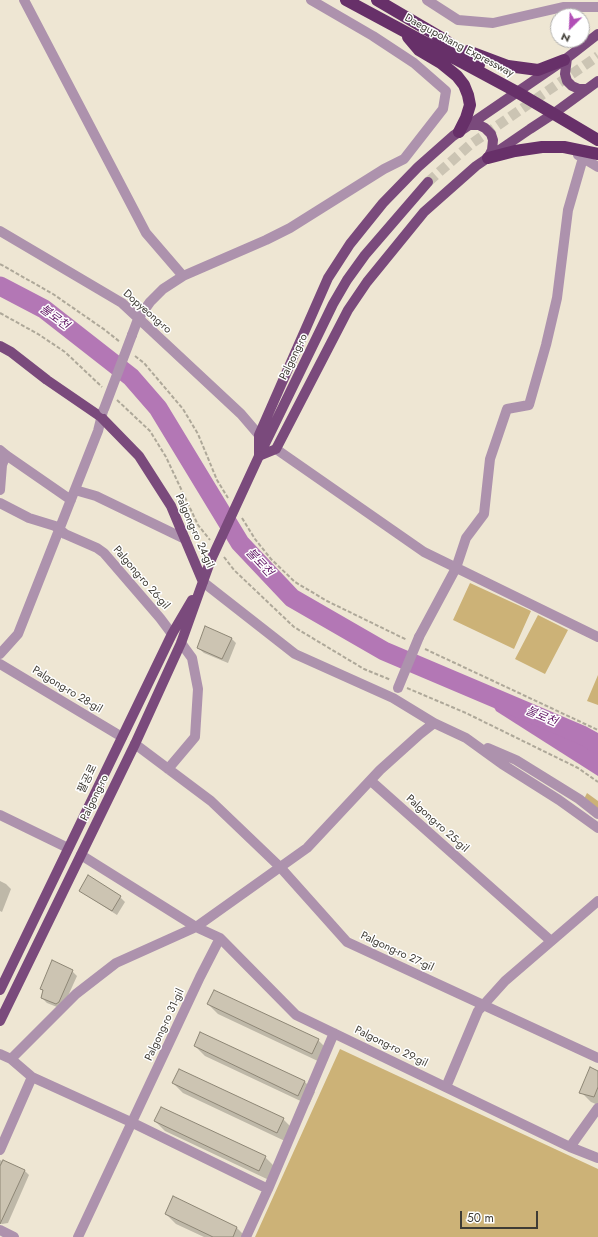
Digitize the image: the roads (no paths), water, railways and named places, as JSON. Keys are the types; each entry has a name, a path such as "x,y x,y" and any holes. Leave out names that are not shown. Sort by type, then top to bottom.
{"highway":[{"name":"Daegupohang Expressway","path":"346,0 517,92"},
{"name":"Daegupohang Expressway","path":"377,0 445,40 517,92"},
{"path":"403,31 419,50 441,63 457,76 464,85 470,105 466,118 459,132"},
{"path":"445,40 475,54 508,66 538,70 566,60"},
{"path":"517,92 598,140"},
{"path":"488,158 516,151 542,147 564,147 598,154"}],"main road":[{"path":"598,34 566,60 459,132 414,171 383,203 355,238 328,278 259,435 259,456 276,449 348,310 367,282 424,212 476,166 553,114 598,81"},
{"path":"566,60 565,74 567,81 572,86 579,89 587,89"},
{"path":"469,125 479,125 491,134 494,140 492,150 488,158"},
{"name":"Palgong-ro","path":"0,1021 135,744 181,643 210,562 259,456 333,304 347,280 365,255 428,182"},
{"name":"Palgong-ro 24-gil","path":"0,346 11,352 47,380 102,413 139,456 171,506 203,582"},
{"name":"팔공로","path":"0,990 172,634 203,582"}],"street":[{"path":"24,0 146,233 183,276"},
{"path":"0,654 18,634 98,431 102,413 138,319 155,296 183,276 290,228 384,169 404,160 443,109 446,91 414,63 311,0"},
{"path":"427,0 458,20 493,23 563,7 598,7"},
{"path":"564,147 598,167"},
{"path":"393,698 417,642 456,568 466,538 484,514 490,459 507,409 529,405 546,345 557,298 568,210 583,158"},
{"path":"404,160 414,171"},
{"name":"Dopyeong-ro","path":"0,231 118,301 241,414 259,435"},
{"path":"276,449 424,552 598,638"},
{"path":"0,490 3,453 71,500"},
{"path":"75,490 96,496 185,539"},
{"name":"Palgong-ro 26-gil","path":"0,503 29,518 54,526 65,534 97,548 104,553 172,634"},
{"path":"203,582 295,654 393,698 434,724 516,760 579,799 598,814"},
{"path":"168,769 195,736 198,689 192,658 181,643"},
{"name":"Palgong-ro 28-gil","path":"0,664 122,737"},
{"path":"11,1059 76,994 116,963 196,927 307,848 371,781 420,734 434,724"},
{"path":"466,738 502,764 559,800 598,828"},
{"name":"Palgong-ro 27-gil","path":"135,744 211,801 280,868 347,942 598,1058"},
{"name":"Palgong-ro 25-gil","path":"371,781 551,941"},
{"path":"0,815 68,848"},
{"name":"Palgong-ro 29-gil","path":"81,855 196,927 220,938 296,1015 570,1147 598,1158"},
{"path":"446,1087 478,1011 505,981 598,901"},
{"name":"Palgong-ro 31-gil","path":"78,1237 200,977 220,938"},
{"path":"246,1237 334,1033"},
{"path":"0,1054 11,1059 32,1077 132,1122 268,1189"},
{"path":"0,1150 32,1077"},
{"path":"570,1147 598,1108"},
{"path":"0,1230 14,1237"}],"waterway":[{"name":"불로천","path":"0,286 44,309 131,377 158,408 240,543 292,598 384,651 582,735 598,744"}],"tunnel":[{"path":"428,182 471,144 598,56"}]}
